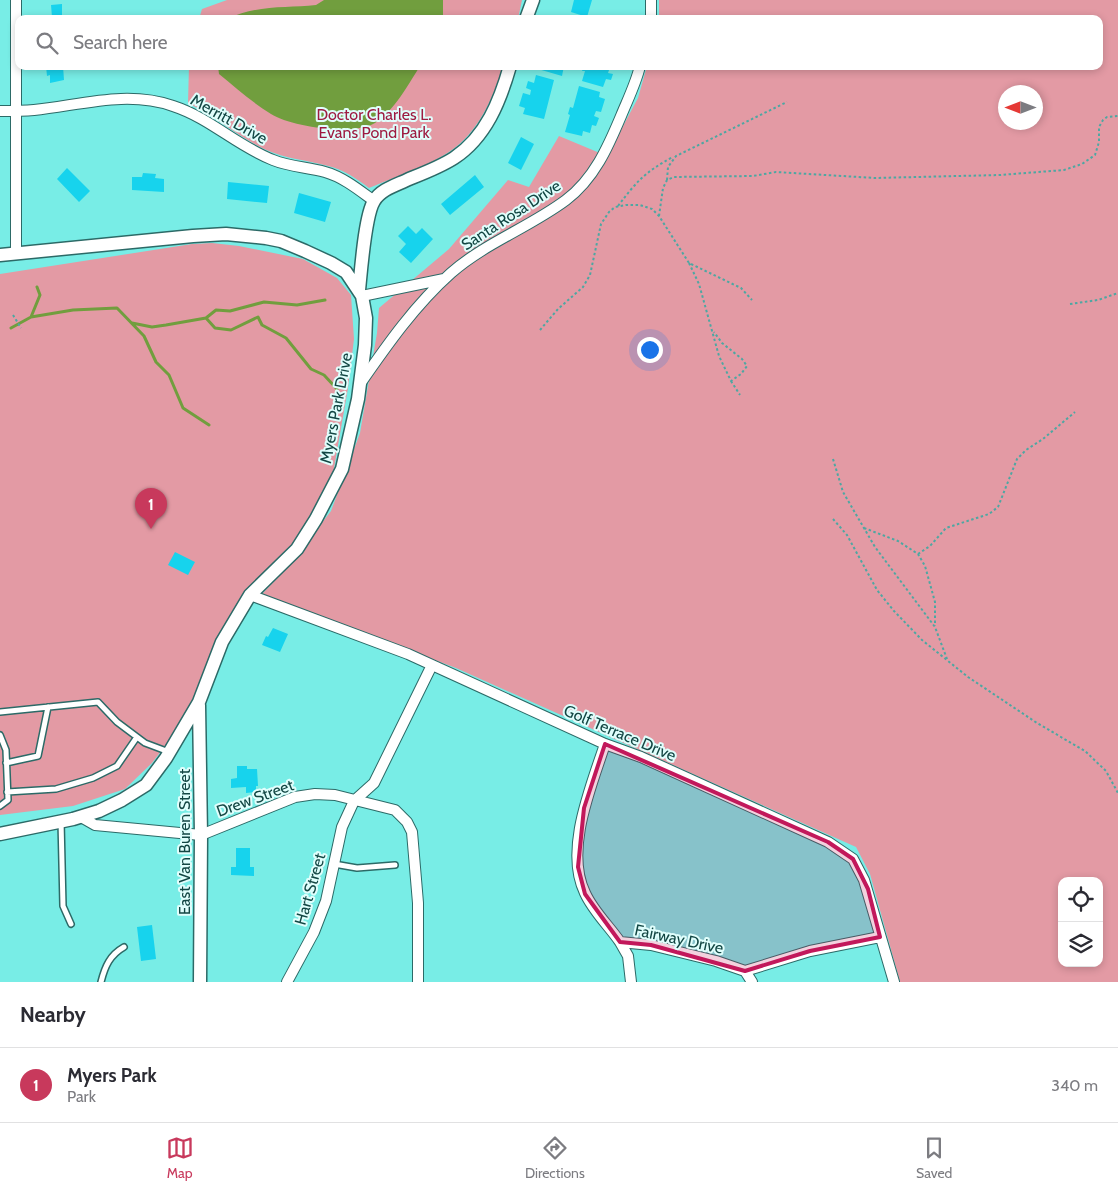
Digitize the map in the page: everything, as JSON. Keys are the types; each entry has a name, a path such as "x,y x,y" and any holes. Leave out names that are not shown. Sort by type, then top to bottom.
{"street":[{"path":"16,0 16,15"},
{"path":"527,15 533,0"},
{"path":"651,0 651,15"},
{"path":"16,70 16,253"},
{"path":"360,293 367,232 374,201 384,191 455,157 473,143 482,132 495,109 509,70"},
{"name":"Santa Rosa Drive","path":"360,385 401,326 426,297 446,278 480,252 566,200 590,177 606,152 639,70"},
{"name":"Merritt Drive","path":"0,112 35,110 96,100 140,98 155,100 199,116 234,140 274,160 337,176 374,201"},
{"name":"Myers Park Drive","path":"0,255 193,236 226,234 266,238 282,241 331,262 346,272 360,293 366,318 360,385 348,450 342,469 316,519 297,549 250,595 222,642 199,702 170,752 146,785 122,800 81,817 0,834"},
{"name":"Santa Rosa Drive","path":"360,293 446,278"},
{"name":"Golf Terrace Drive","path":"250,595 408,654 605,744 641,758 828,842 848,855 858,866 864,880 894,982"},
{"path":"354,801 374,783 432,665"},
{"name":"East Van Buren Street","path":"199,702 201,835 200,982"},
{"name":"Fairway Drive","path":"605,744 584,808 579,836 578,867 585,894 620,942 651,945 716,961 745,971"},
{"name":"Drew Street","path":"81,817 95,826 201,835 295,797 315,794 335,795 395,810 408,822 412,832 418,903 418,982"},
{"name":"Hart Street","path":"287,982 314,932 326,901 342,827 354,801"},
{"path":"752,982 745,971 810,951 880,937"},
{"path":"620,942 628,956 631,982"}],"lane":[{"path":"0,712 98,702 117,722 137,737 146,743 170,752"},
{"path":"6,764 38,756 48,707"},
{"path":"0,735 6,750 8,800 0,806"},
{"path":"7,792 56,789 93,778 117,766 137,737"},
{"path":"61,821 63,906 71,924"},
{"path":"334,864 357,868 394,864"},
{"path":"102,982 105,966 115,952 124,947"}],"path":[{"path":"540,330 558,309 583,287 590,275 601,224 608,212 618,206 635,184 654,167 787,102"},
{"path":"667,180 674,177 753,176 776,172 874,178 1000,175 1064,170 1082,164 1095,155 1099,142 1099,127 1103,120 1107,117 1118,116"},
{"path":"659,216 668,167 676,156"},
{"path":"618,206 640,205 652,209 659,216 689,263 699,284 720,356 731,381 740,395"},
{"path":"689,263 741,288 752,300"},
{"path":"1070,304 1098,300 1118,293"},
{"path":"13,315 21,328"},
{"path":"714,332 722,343 742,359 747,366 741,374 731,381"},
{"path":"918,554 930,546 946,528 989,514 998,507 1017,459 1075,412"},
{"path":"833,459 843,492 886,562 935,627 947,660"},
{"path":"833,519 847,536 872,582 883,597 922,640 968,677 1037,724 1085,751 1106,771 1118,793"},
{"path":"864,528 898,541 918,554 925,566 935,602 935,627"}],"highlighted area":[{"path":"605,744 828,842 853,859 868,889 880,937 810,951 745,971 651,945 620,942 585,894 578,867 584,808"}],"green space":[{"path":"227,0 522,0 519,15 200,15 202,9"},
{"path":"659,0 1118,0 1118,982 900,982 870,874 856,847 456,668 261,595 287,568 331,511 360,433 377,333 379,308 449,249 508,180 529,187 559,136 607,156 638,98 646,70 1103,70 1103,15 659,15"},
{"name":"Doctor Charles L. Evans Pond Park","path":"189,70 502,70 486,110 465,139 438,159 369,188 334,167 280,155 264,149 188,103"},
{"path":"212,243 239,246 303,259 337,278 351,295 354,339 348,388 333,474 289,552 256,585 195,701 152,763 125,789 73,806 0,815 0,274 192,244"}],"shaded area":[{"path":"324,0 443,0 443,15 238,15 260,9 316,5"},
{"path":"218,70 417,70 400,97 382,118 365,127 353,129 307,126 280,119 251,100 219,74"}],"building":[{"path":"574,0 592,0 588,15 571,12"},
{"path":"62,4 62,15 52,15 51,5"},
{"path":"46,70 63,70 64,80 50,83 50,75 47,76"},
{"path":"541,70 563,70 562,76"},
{"path":"609,70 608,73 613,74 611,80 606,79 603,87 582,81 585,71 582,71"},
{"path":"536,75 554,80 544,119 523,114 525,108 519,106 523,93 530,95 531,90 526,88 528,81 534,83"},
{"path":"579,86 600,92 599,97 605,99 601,112 596,111 594,116 599,118 596,126 592,125 590,133 583,131 582,136 565,132 570,115 568,114 570,107 573,108"},
{"path":"521,137 534,144 521,170 508,163"},
{"path":"67,168 90,191 79,202 57,179"},
{"path":"143,173 156,174 155,178 164,179 164,192 132,190 132,177 142,177"},
{"path":"475,175 484,187 450,215 441,204"},
{"path":"228,182 269,186 267,203 227,199"},
{"path":"299,193 331,202 325,222 294,213"},
{"path":"408,226 416,234 422,228 433,239 411,263 399,252 406,244 398,236"},
{"path":"175,552 195,562 188,575 168,565"},
{"path":"273,628 288,634 280,652 262,645 266,636 268,637"},
{"path":"237,766 257,769 258,786 256,786 256,792 246,793 246,787 231,788 231,779 237,778"},
{"path":"236,848 250,848 250,867 254,867 254,876 231,875 231,867 236,867"},
{"path":"152,925 156,959 141,961 137,927"}],"waterway":[{"path":"31,317 40,295 37,287"},
{"path":"132,323 152,327 206,318 216,310 230,311 264,302 297,305 325,300"},
{"path":"11,328 31,317 73,310 117,308 144,336 156,362 169,375 183,408 209,425"},
{"path":"206,318 215,328 231,330 258,317 262,325 286,338 311,369 324,375 337,389"}],"place":[{"name":"Myers Park","path":"151,529"}]}
